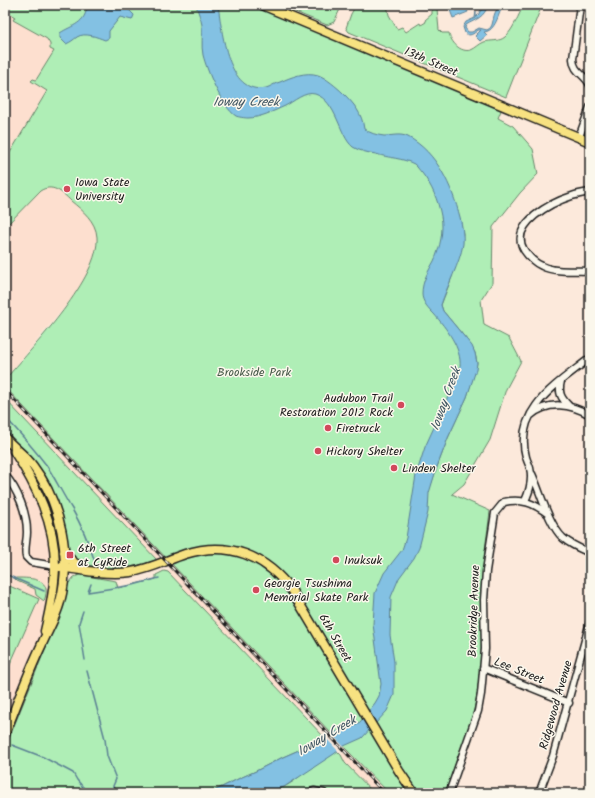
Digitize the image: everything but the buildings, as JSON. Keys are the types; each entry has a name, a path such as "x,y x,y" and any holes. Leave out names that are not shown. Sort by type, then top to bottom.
{"main road":[{"name":"13th Street","path":"262,5 590,142"},
{"path":"5,734 60,603 65,567 64,552 56,514 45,485 33,466 6,439"},
{"path":"6,439 32,480 45,511 52,536 55,566 51,600 42,644"},
{"name":"6th Street","path":"55,566 91,571 130,572 154,566 184,554 206,550 226,550 237,552 266,564 285,581 304,610 378,737 414,793"},
{"path":"64,552 73,562 91,571"}],"street":[{"path":"580,5 573,59 576,71 587,76 590,84"},
{"path":"578,137 590,107"},
{"path":"590,192 558,201 536,214 522,231 520,242 526,253 540,266 557,270 590,271"},
{"path":"590,358 540,400 531,411 524,430 526,457 548,514 562,537 571,544 590,553"},
{"path":"561,381 559,388 562,400 571,407 590,415"},
{"path":"529,418 535,412 544,407 555,405 571,407"},
{"path":"530,468 530,491 525,501 548,514"},
{"path":"5,475 15,489 22,505 27,529 25,548 26,557 31,562 55,566"},
{"name":"Brookridge Avenue","path":"449,793 478,711 483,668 486,572 495,513 504,502 518,500 525,501"},
{"name":"Ridgewood Avenue","path":"539,793 553,756 569,703 590,622"},
{"name":"Lee Street","path":"483,668 569,703"},
{"path":"308,793 314,791 324,793"}],"shaded area":[{"name":"Iowa State University","path":"5,5 187,5 109,235 78,291 5,379"},
{"path":"5,387 163,555 157,560 5,399"},
{"path":"5,438 32,480 55,557 45,631 5,731"},
{"path":"173,566 306,706 300,711 168,572"},
{"path":"347,750 389,793 374,793 345,763 341,755"}],"green space":[{"name":"Brookside Park","path":"5,5 254,5 502,108 498,118 513,126 533,149 538,174 520,193 493,227 492,283 481,300 484,325 509,338 521,361 506,389 490,440 464,484 452,494 490,511 484,564 481,648 477,694 468,731 446,793 389,793 5,387 5,373 8,376 48,329 77,291 88,271 95,253 97,237 94,226 88,216 64,195 53,188 40,191 5,227 5,161 47,91 31,81 33,79 36,80 54,51 50,49 50,44 47,39 13,20 15,17 5,11","holes":["459,215 463,234 452,277 441,305 443,311 467,340 475,353 477,363 467,397 448,438 431,485 442,432 470,357 432,300"]},
{"path":"278,5 342,5 334,22 327,25"},
{"path":"356,5 387,5 389,15 397,29 402,27 406,32 420,23 421,25 426,22 425,20 432,14 430,5 435,5 437,9 439,30 442,33 449,33 454,43 463,50 471,50 484,42 503,39 513,26 524,5 542,5 506,97 349,32 346,28"},
{"path":"5,399 157,560 136,566 108,568 77,562 72,555 70,556 38,467 5,429"},
{"path":"164,571 168,572 324,737 210,793 5,793 5,748 59,615 67,583 69,583 74,577 80,575 116,581 118,588 156,579 156,575"},
{"path":"15,579 34,579 43,584 46,588 44,601 36,595 35,589 17,581"},
{"path":"5,584 39,599 5,676"},
{"path":"337,751 345,763 374,793 330,793 321,789 313,789 296,793 263,793 284,787"}],"water":[{"path":"87,5 124,5 134,15 132,20 120,17 109,31 109,38 105,40 84,35 77,37 66,44 60,38 60,33 74,26 81,20 86,11"},
{"name":"Ioway Creek","path":"196,5 218,5 229,59 235,72 243,82 253,88 266,88 299,75 313,74 321,76 338,88 354,105 359,113 364,129 381,136 399,135 408,137 427,152 435,161 448,182 453,194 460,217 463,237 463,244 459,259 441,305 443,311 472,346 477,363 467,397 448,438 437,467 429,493 428,512 419,548 414,558 399,578 391,597 390,635 394,662 394,695 387,711 362,738 344,746 284,787 263,793 210,793 316,741 336,732 347,730 360,722 379,696 381,684 373,624 375,593 384,573 402,550 406,538 416,475 425,447 456,379 460,367 460,360 456,346 452,339 426,305 422,297 423,285 434,261 441,239 442,221 432,188 422,173 410,162 364,152 353,147 348,142 328,104 315,94 311,93 303,95 285,106 262,116 248,118 236,116 220,97 205,62 202,52 202,25"},
{"path":"448,5 465,5 468,12 453,18"},
{"path":"485,5 488,5 484,13 466,25 465,28 468,32 472,32 479,28 489,29 492,25 496,11 501,5 503,5 496,22 491,29 484,32 487,35 480,41 475,36 481,30 468,35 465,33 463,27 466,22 475,18 476,11 476,17 479,14"}],"pier":[{"path":"330,732 345,748 339,752 323,735"}],"waterway":[{"path":"5,417 47,466 79,522 88,541 95,562"},
{"path":"5,574 44,591"},
{"path":"91,584 88,592 133,585 159,578"},
{"path":"83,611 79,623 85,660"},
{"path":"87,671 105,739 107,756 116,779 113,786 115,793"},
{"path":"12,745 43,757 73,773 88,793"}],"railway":[{"path":"5,390 384,793"}],"place":[{"name":"Iowa State University","path":"67,189"},
{"name":"Audubon Trail Restoration 2012 Rock","path":"401,405"},
{"name":"Firetruck","path":"328,428"},
{"name":"Hickory Shelter","path":"318,451"},
{"name":"Linden Shelter","path":"394,468"},
{"name":"6th Street at CyRide","path":"70,555"},
{"name":"Inuksuk","path":"336,560"},
{"name":"Georgie Tsushima Memorial Skate Park","path":"256,590"}]}
